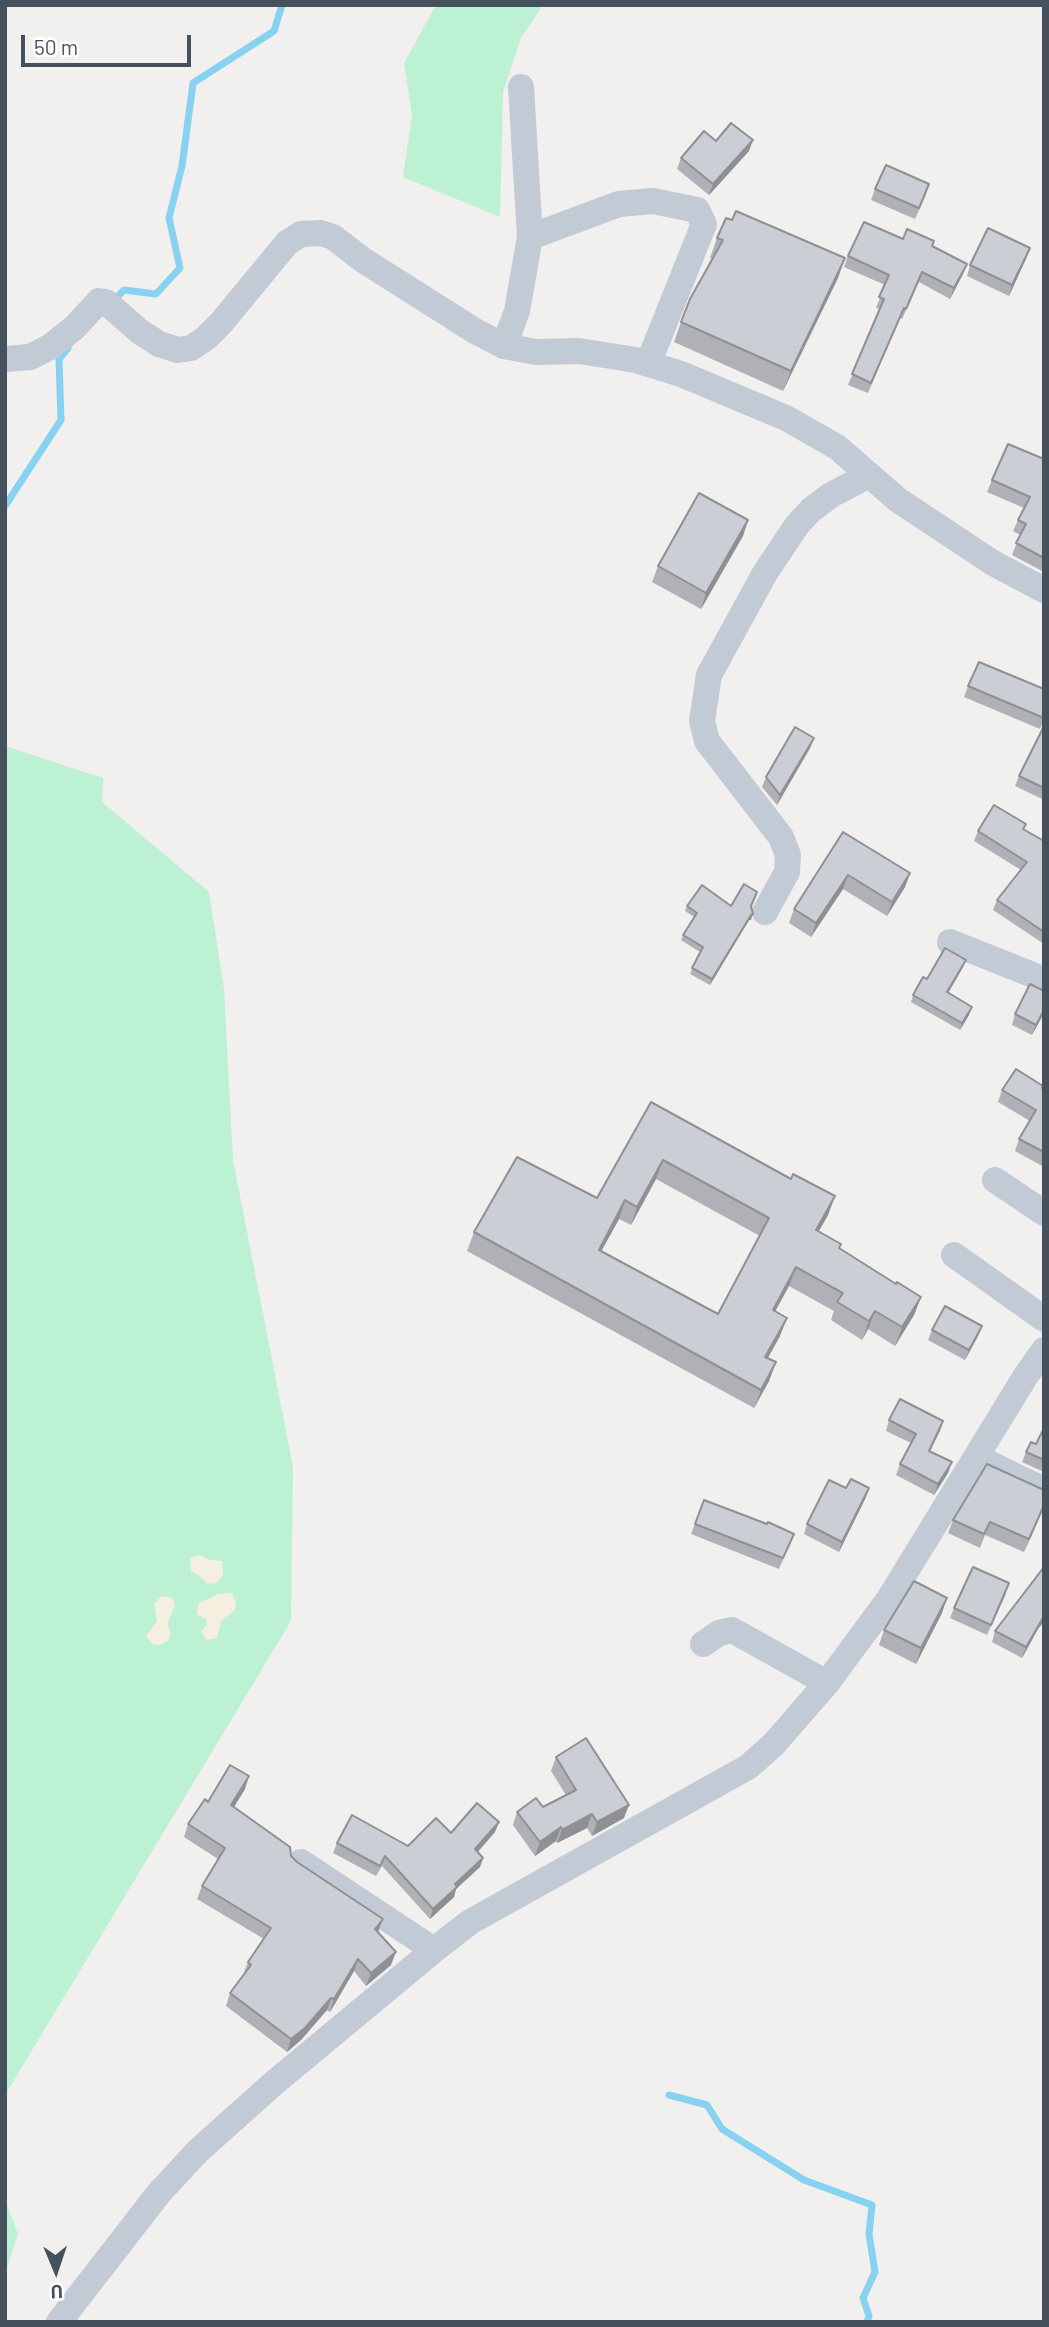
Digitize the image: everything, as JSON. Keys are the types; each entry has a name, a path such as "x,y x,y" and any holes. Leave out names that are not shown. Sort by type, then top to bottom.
{"street":[{"path":"504,346 517,311 530,237 521,87"},
{"path":"530,237 619,204 653,201 697,210 704,224 649,364"},
{"path":"5,359 30,357 50,347 75,327 97,302 106,302 139,331 169,348 186,349 195,346 221,323 287,243 301,234 321,233 333,237 363,260 475,331 504,346 536,352 579,351 649,364 786,418 837,447 898,500 993,563 1044,590"},
{"path":"765,912 787,872 789,860 781,837 707,741 702,721 709,676 765,573 797,525 831,495 869,475"},
{"path":"950,942 1033,975 1044,982"},
{"path":"995,1180 1044,1213"},
{"path":"954,1255 1044,1319"},
{"path":"59,2322 159,2193 198,2151 274,2083 434,1950 470,1923 748,1767 773,1745 827,1683 889,1599 976,1457 1034,1382 1044,1350"},
{"path":"976,1457 1044,1490"},
{"path":"703,1644 719,1633 732,1630 827,1683"},
{"path":"301,1862 434,1950"}],"green space":[{"path":"436,5 543,5 521,38 503,92 500,217 403,177 412,115 404,63"},
{"path":"5,746 103,778 102,802 209,892 224,989 233,1160 293,1467 291,1621 5,2095"},
{"path":"5,2199 18,2234 5,2274"}],"sand":[{"path":"200,1555 210,1560 222,1561 223,1575 217,1583 207,1584 191,1571 190,1558"},
{"path":"232,1593 236,1602 235,1610 221,1621 217,1638 206,1640 201,1631 207,1620 196,1614 199,1603 218,1594"},
{"path":"161,1596 173,1598 175,1606 167,1624 171,1633 168,1641 160,1645 152,1644 146,1636 157,1621 154,1604"}],"building":[{"path":"731,123 753,140 713,184 681,158 704,131 716,141"},
{"path":"886,165 929,184 919,208 875,189"},
{"path":"736,211 845,258 791,371 681,322 690,299 723,240 717,238 726,218 732,220"},
{"path":"864,222 903,239 907,229 934,241 932,246 967,264 954,288 922,272 871,383 852,374 884,299 879,297 889,275 848,256"},
{"path":"988,228 1030,248 1012,285 970,265"},
{"path":"1008,444 1044,459 1044,558 1016,543 1026,524 1018,520 1030,497 992,480"},
{"path":"699,493 748,520 706,593 658,566"},
{"path":"979,662 1044,689 1044,718 968,686"},
{"path":"1044,726 1044,788 1019,776"},
{"path":"795,727 814,738 780,795 766,777"},
{"path":"994,805 1026,824 1023,829 1044,841 1044,932 997,900 1027,862 978,831"},
{"path":"843,832 910,873 892,902 848,875 816,923 794,909"},
{"path":"744,884 757,892 751,906 753,914 712,979 692,968 703,947 683,935 697,913 687,906 702,885 731,906"},
{"path":"945,948 966,960 947,992 972,1007 962,1023 913,995 923,977 927,979"},
{"path":"1030,984 1044,991 1044,1010 1036,1025 1015,1014"},
{"path":"1016,1069 1043,1086 1044,1152 1019,1139 1036,1110 1002,1090"},
{"path":"651,1102 791,1179 793,1174 835,1196 816,1230 841,1244 839,1248 921,1297 902,1327 875,1311 869,1321 837,1302 843,1293 796,1267 773,1310 787,1318 765,1357 776,1362 761,1390 474,1232 517,1157 597,1198","holes":["663,1160 769,1218 718,1314 599,1250 625,1200 637,1207"]},
{"path":"945,1306 982,1326 969,1350 932,1330"},
{"path":"900,1399 943,1421 929,1451 952,1462 938,1484 900,1464 916,1434 889,1420"},
{"path":"1044,1428 1044,1460 1026,1452 1031,1442 1036,1444"},
{"path":"987,1464 1044,1490 1044,1505 1029,1539 990,1522 984,1534 953,1520"},
{"path":"851,1479 869,1488 842,1542 807,1524 829,1480 846,1488"},
{"path":"704,1500 794,1534 783,1558 695,1524"},
{"path":"973,1567 1009,1583 991,1625 954,1608"},
{"path":"1044,1567 1044,1616 1026,1647 995,1631"},
{"path":"914,1581 947,1598 921,1648 884,1630"},
{"path":"586,1738 629,1805 597,1822 592,1814 562,1830 561,1827 540,1842 517,1812 536,1798 543,1807 576,1790 556,1757"},
{"path":"230,1765 249,1776 231,1805 290,1847 291,1856 297,1862 383,1919 375,1929 396,1952 371,1973 358,1959 334,1999 331,1998 305,2028 291,2039 230,1993 251,1965 248,1962 271,1928 202,1886 225,1848 188,1824 205,1799 208,1802"},
{"path":"477,1803 499,1822 475,1849 483,1858 433,1909 385,1856 380,1866 337,1843 352,1815 408,1846 436,1818 451,1833"}],"waterway":[{"path":"113,301 124,290 156,294 180,268 169,218 182,166 193,83 274,31 282,5"},
{"path":"5,506 61,420 59,359 68,348"},
{"path":"669,2095 707,2105 722,2129 804,2180 872,2205 869,2234 875,2272 863,2298 869,2316 867,2322"}]}
